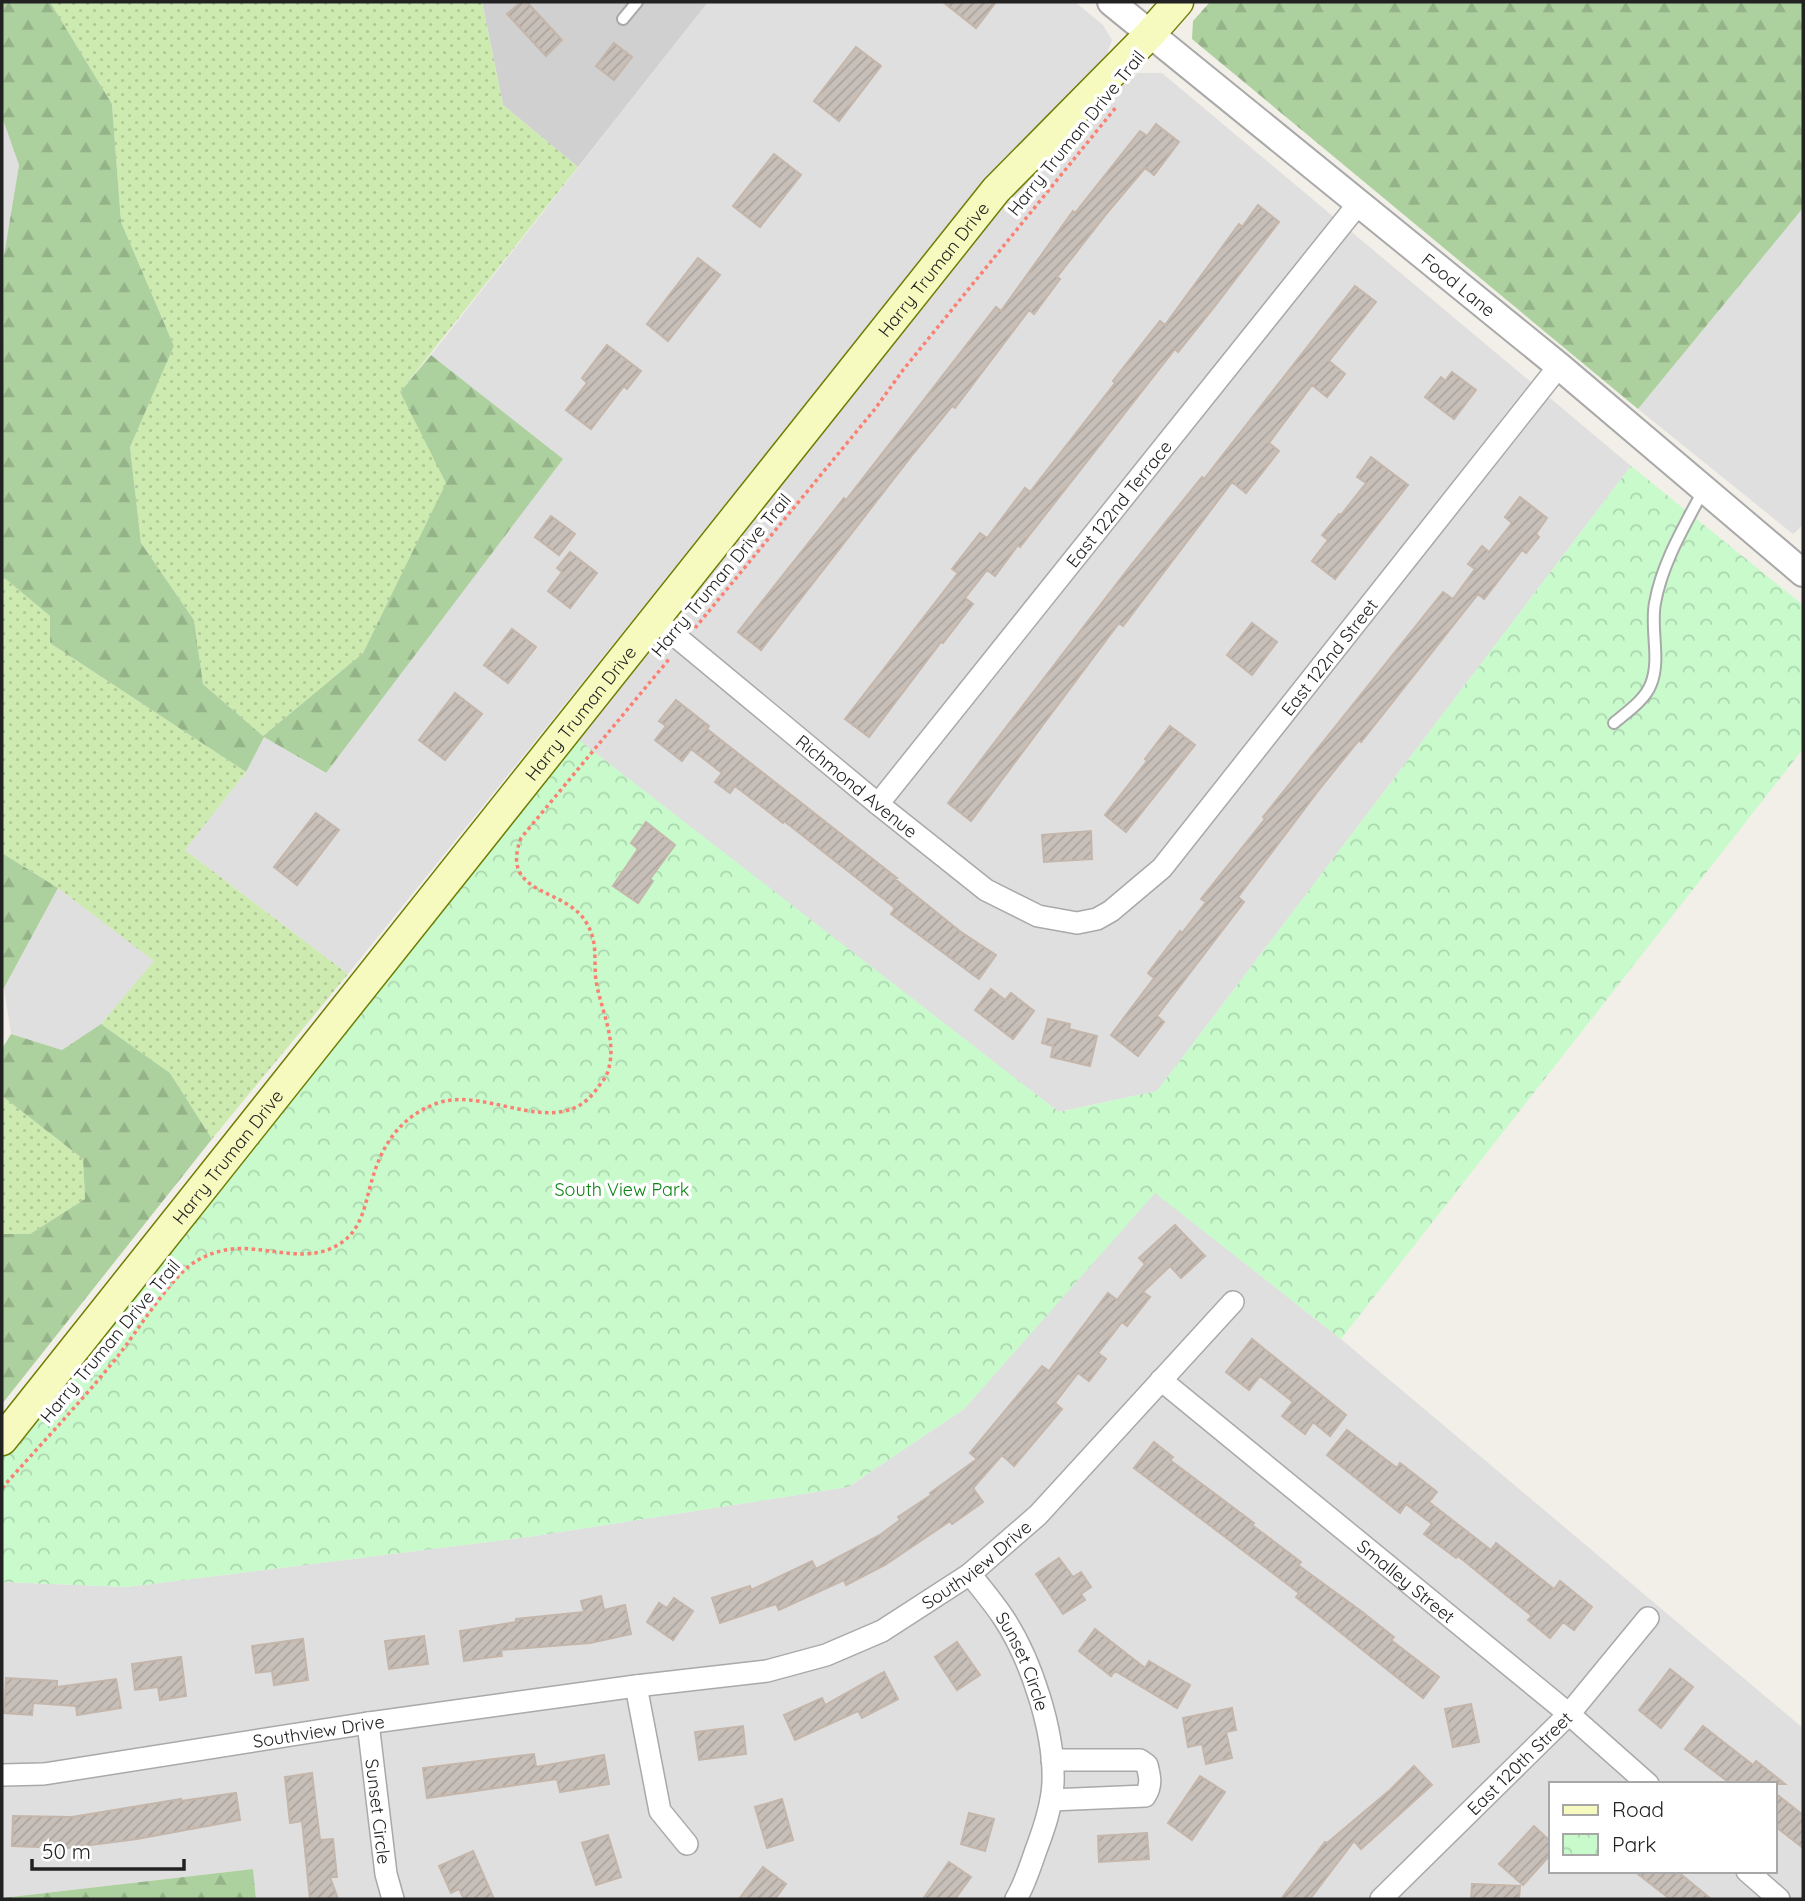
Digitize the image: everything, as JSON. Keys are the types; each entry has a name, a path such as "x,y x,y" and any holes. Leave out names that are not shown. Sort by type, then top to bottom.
{"main road":[{"name":"Harry Truman Drive","path":"2,1440 996,190 1150,34 1178,2"}],"street":[{"name":"Food Lane","path":"1111,2 1559,366 1803,573"},
{"name":"East 122nd Terrace","path":"878,804 1359,203"},
{"name":"East 122nd Street","path":"1077,923 1097,919 1111,911 1162,868 1559,366"},
{"name":"Richmond Avenue","path":"655,619 986,890 1038,916 1077,923"},
{"name":"Southview Drive","path":"2,1775 44,1774 368,1723 767,1671 826,1656 882,1630 970,1574 1038,1515 1233,1302"},
{"name":"Smalley Street","path":"1161,1380 1569,1714 1645,1782"},
{"name":"Sunset Circle","path":"970,1574 1003,1617 1024,1656 1043,1707 1052,1760 1053,1784 1048,1817 1023,1887 1016,1899"},
{"name":"East 120th Street","path":"1383,1898 1569,1714 1648,1618"},
{"path":"636,1686 660,1811 687,1844"},
{"name":"Sunset Circle","path":"368,1723 386,1874 393,1899"},
{"path":"1051,1800 1145,1796 1150,1788 1147,1765 1140,1760 1052,1760"},
{"path":"1749,1873 1779,1899"}],"lane":[{"path":"623,19 637,2"},
{"path":"1614,723 1641,699 1651,685 1655,666 1655,604 1677,541 1704,489"}],"path":[{"name":"Harry Truman Drive Trail","path":"2,1488 92,1387 169,1287 195,1261 220,1250 250,1249 280,1254 314,1254 342,1242 364,1215 372,1180 386,1142 410,1117 441,1102 468,1100 546,1113 572,1109 591,1097 608,1074 612,1049 596,983 596,946 586,921 569,905 523,880 516,863 521,838 860,427 903,369 1122,99"}],"shaded area":[{"path":"482,2 708,2 578,167 503,105"},
{"path":"708,2 1075,2 1103,25 1112,40 1104,62 990,175 348,974 185,850 246,772 263,736 325,773 562,459 431,355"},
{"path":"1137,73 1162,73 1631,466 1157,1091 1058,1112 574,737 1029,172"},
{"path":"2,117 19,165 4,255 2,390"},
{"path":"1803,208 1803,525 1793,534 1638,409"},
{"path":"58,888 155,961 101,1024 62,1050 11,1034 4,988"},
{"path":"1155,1192 1341,1339 1803,1728 1803,1899 256,1899 253,1869 2,1898 2,1582 127,1587 535,1536 848,1487 964,1409"}],"green space":[{"path":"2,2 50,2 112,104 121,222 174,346 130,447 141,543 194,620 203,684 263,736 363,653 446,483 400,392 431,355 563,459 326,773 264,737 246,772 50,643 50,616 2,576 4,255 19,165 2,117"},
{"path":"50,2 482,2 503,105 578,167 400,392 447,483 363,653 263,736 203,684 194,620 141,543 130,446 174,346 121,222 112,104"},
{"path":"1210,2 1803,2 1803,208 1638,409 1192,39 1193,21"},
{"name":"South View Park","path":"1631,466 1803,605 1803,749 1341,1339 1155,1193 964,1409 848,1487 535,1536 127,1587 2,1582 2,1440 566,730 1059,1112 1157,1091"},
{"path":"2,576 50,616 50,643 246,772 185,850 348,974 212,1139 170,1073 101,1024 154,961 58,888 2,853"},
{"path":"2,853 58,888 4,988 2,988"},
{"path":"101,1024 170,1073 212,1139 2,1404 2,1234 30,1234 85,1199 83,1159 2,1096 2,1049 11,1034 62,1050"},
{"path":"2,1096 83,1159 85,1199 30,1234 2,1234"},
{"path":"253,1869 256,1899 2,1899 2,1898"}],"building":[{"path":"521,2 527,2 562,40 546,56 507,14"},
{"path":"943,2 996,2 976,28"},
{"path":"614,43 632,57 614,80 596,66"},
{"path":"856,47 881,66 839,121 814,101"},
{"path":"1156,124 1179,142 1154,175 1145,168 1107,213 1057,277 1060,279 1034,314 1029,310 955,408 952,406 913,454 761,650 738,632 844,498 846,500 996,307 1001,311 1073,211 1075,213 1140,131 1147,136"},
{"path":"774,154 801,175 760,227 733,206"},
{"path":"1258,205 1279,222 1215,306 1178,352 1175,349 1020,547 1018,545 995,576 987,570 965,598 973,604 869,737 845,719 958,573 952,569 980,533 987,538 1025,488 1030,492 1160,321 1165,325 1239,224 1242,227"},
{"path":"698,258 720,275 668,341 647,324"},
{"path":"1355,286 1376,302 1329,361 1345,374 1327,397 1312,385 1269,443 1279,451 1246,493 1232,482 1123,626 1119,623 971,821 948,803 1128,569 1202,477 1204,479"},
{"path":"607,345 641,371 627,389 624,386 591,429 566,410 587,383 582,378"},
{"path":"1452,372 1476,390 1454,419 1425,397 1441,377 1445,381"},
{"path":"1371,457 1408,485 1335,579 1312,561 1328,540 1322,535 1366,483 1357,477"},
{"path":"1520,497 1547,518 1536,534 1539,537 1526,553 1522,550 1484,599 1478,594 1361,742 1359,740 1321,787 1238,897 1244,902 1157,1016 1164,1022 1138,1056 1111,1035 1154,978 1148,973 1206,902 1201,899 1265,819 1263,817 1443,592 1453,599 1475,569 1468,564 1482,546 1489,552 1512,523 1505,517"},
{"path":"551,516 575,534 559,555 535,537"},
{"path":"570,552 597,573 570,608 548,591 562,572 557,568"},
{"path":"1252,623 1277,642 1252,675 1227,655"},
{"path":"512,629 536,647 508,683 484,665"},
{"path":"455,693 482,714 445,760 419,740"},
{"path":"676,700 709,726 707,729 897,878 895,879 961,932 996,955 979,979 891,914 895,908 784,821 783,823 735,786 730,793 715,782 722,773 691,749 682,761 655,740 666,726 659,721"},
{"path":"1170,726 1195,745 1126,832 1105,815"},
{"path":"316,813 339,830 297,885 274,867"},
{"path":"646,822 675,845 650,879 653,881 638,903 613,886 638,849 631,843"},
{"path":"1091,831 1092,859 1044,862 1042,835"},
{"path":"991,989 1005,1000 1011,993 1034,1011 1013,1039 975,1010"},
{"path":"1048,1019 1070,1024 1069,1029 1097,1036 1090,1066 1051,1057 1053,1046 1042,1043"},
{"path":"1175,1225 1205,1256 1181,1278 1170,1266 1143,1292 1150,1297 1127,1326 1122,1322 1098,1353 1106,1359 1089,1381 1078,1373 1055,1403 1062,1409 1014,1466 1002,1455 973,1488 983,1502 885,1565 846,1585 844,1580 779,1610 776,1604 720,1623 712,1598 750,1586 751,1590 812,1561 816,1569 880,1535 900,1520 898,1517 977,1459 970,1453 1042,1366 1049,1371 1108,1293 1117,1300 1145,1264 1139,1258"},
{"path":"1252,1339 1346,1415 1330,1436 1313,1422 1305,1434 1282,1416 1293,1402 1260,1376 1249,1390 1226,1372"},
{"path":"1347,1430 1397,1468 1400,1463 1437,1492 1429,1502 1491,1550 1496,1543 1554,1589 1560,1581 1592,1607 1574,1630 1563,1622 1550,1638 1528,1620 1532,1616 1458,1556 1456,1558 1424,1534 1432,1524 1406,1504 1400,1513 1327,1455"},
{"path":"1154,1442 1173,1457 1170,1460 1254,1523 1252,1525 1301,1562 1298,1565 1394,1637 1391,1640 1439,1677 1423,1698 1296,1597 1299,1593 1134,1468"},
{"path":"1059,1558 1073,1577 1081,1572 1091,1587 1081,1594 1085,1600 1063,1614 1036,1574"},
{"path":"601,1596 604,1610 625,1605 631,1634 590,1643 501,1650 502,1656 464,1661 460,1631 516,1622 516,1619 584,1612 581,1601"},
{"path":"674,1598 693,1611 673,1640 647,1622 659,1603 667,1608"},
{"path":"1095,1629 1145,1668 1149,1661 1190,1685 1177,1708 1115,1671 1111,1676 1079,1651"},
{"path":"424,1636 428,1664 389,1669 385,1641"},
{"path":"303,1639 308,1680 274,1685 272,1671 256,1673 252,1646"},
{"path":"957,1642 980,1675 957,1690 935,1657"},
{"path":"181,1657 186,1696 160,1700 158,1687 135,1690 132,1664"},
{"path":"1670,1669 1693,1687 1661,1728 1639,1710"},
{"path":"884,1672 898,1699 862,1718 858,1711 795,1740 784,1715 822,1698 825,1705"},
{"path":"6,1678 57,1681 57,1687 116,1679 121,1708 77,1715 76,1706 33,1703 32,1715 4,1713"},
{"path":"1471,1704 1479,1742 1453,1747 1445,1709"},
{"path":"1232,1708 1236,1730 1226,1732 1232,1758 1206,1764 1202,1744 1188,1747 1183,1718"},
{"path":"743,1726 746,1754 699,1760 695,1732"},
{"path":"1703,1726 1753,1765 1756,1761 1785,1784 1728,1782 1685,1749"},
{"path":"534,1754 536,1767 604,1755 609,1784 560,1792 557,1779 427,1798 423,1768"},
{"path":"1414,1766 1432,1785 1361,1849 1354,1841 1310,1899 1281,1899 1325,1842 1390,1790"},
{"path":"312,1773 320,1840 333,1839 337,1877 330,1877 338,1899 310,1899 302,1821 290,1823 285,1777"},
{"path":"1200,1776 1225,1792 1192,1840 1168,1823"},
{"path":"236,1793 240,1820 137,1839 67,1848 12,1846 13,1816 72,1817"},
{"path":"1777,1795 1803,1815 1803,1848 1777,1828"},
{"path":"782,1799 793,1840 767,1848 755,1807"},
{"path":"969,1813 994,1819 985,1851 961,1844"},
{"path":"1534,1826 1549,1840 1549,1856 1523,1885 1499,1864"},
{"path":"1147,1833 1149,1859 1099,1862 1098,1836"},
{"path":"608,1835 621,1877 596,1885 582,1843"},
{"path":"473,1851 494,1899 464,1899 459,1889 451,1893 439,1866"},
{"path":"949,1862 971,1877 955,1899 923,1899"},
{"path":"763,1867 786,1884 775,1899 739,1899"},
{"path":"1637,1873 1679,1873 1711,1899 1670,1899"},
{"path":"1472,1884 1520,1886 1519,1899 1471,1899"}]}
